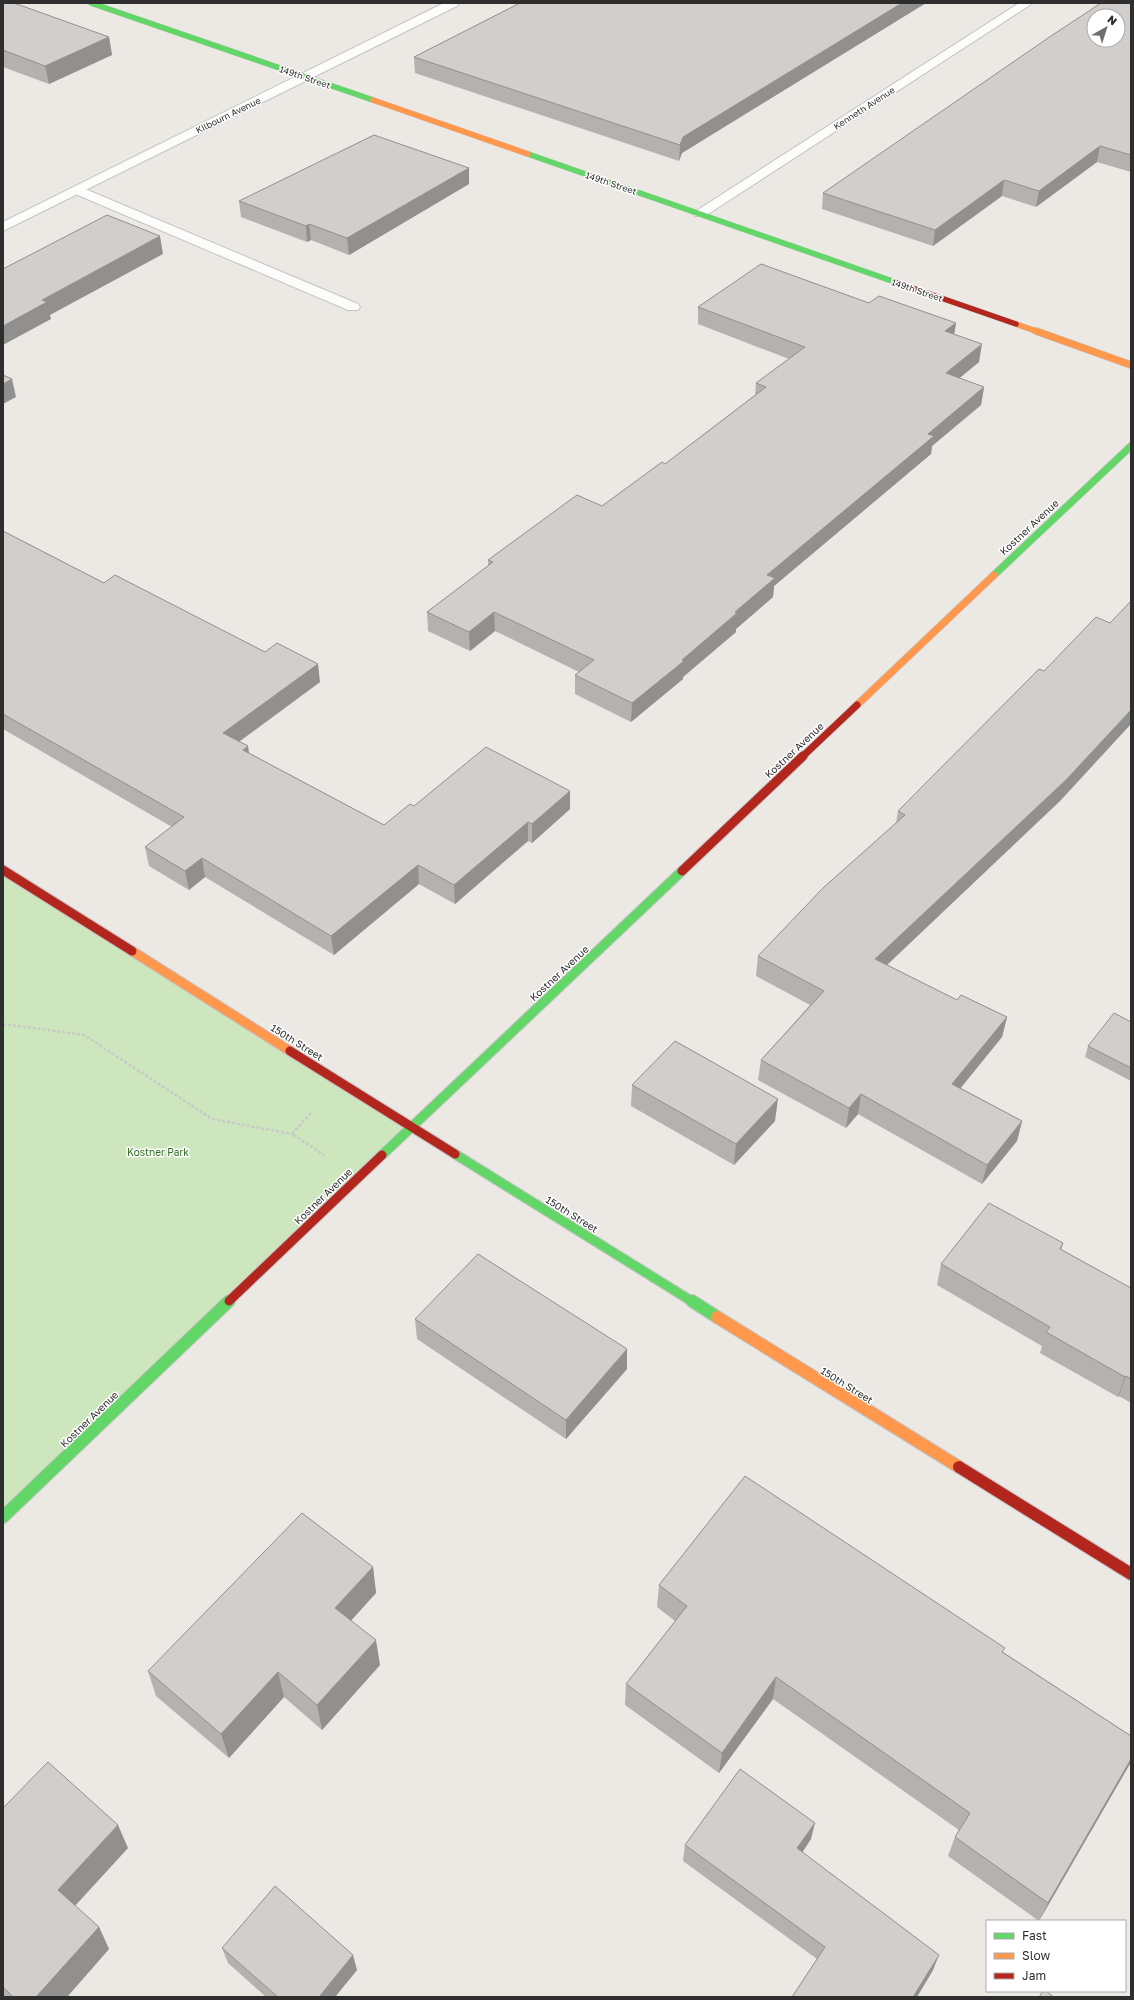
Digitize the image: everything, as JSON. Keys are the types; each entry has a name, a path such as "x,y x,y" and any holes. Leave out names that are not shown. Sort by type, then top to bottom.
{"street":[{"name":"149th Street","path":"91,3 700,213 1131,365"},
{"name":"Kilbourn Avenue","path":"3,227 453,3"},
{"name":"Kenneth Avenue","path":"700,213 1027,3"},
{"path":"78,190 353,307"},
{"name":"Kostner Avenue","path":"3,1517 411,1127 1131,446"},
{"name":"150th Street","path":"3,870 411,1127 1131,1574"}],"path":[{"path":"3,1024 84,1035 212,1119 292,1134 359,1177"},
{"path":"292,1134 340,1082"}],"green space":[{"name":"Kostner Park","path":"3,870 411,1127 3,1517"}],"building":[{"path":"3,3 14,3 109,37 45,66 3,50"},
{"path":"520,3 902,3 683,137 680,145 414,57"},
{"path":"1101,3 1131,3 1131,155 1100,146 1039,191 1004,180 935,230 823,193 1086,13 1086,48 1126,48 1126,8 1093,8"},
{"path":"374,135 469,168 347,238 309,224 306,226 239,201"},
{"path":"107,215 160,236 42,300 47,302 3,326 3,269"},
{"path":"761,264 869,303 879,296 956,323 945,331 982,344 946,373 984,387 928,434 934,436 767,575 775,578 682,660 684,661 632,703 575,675 594,660 494,612 469,632 427,612 493,562 488,560 577,495 602,506 662,462 665,464 766,387 756,383 805,347 698,307"},
{"path":"3,375 12,379 3,384"},
{"path":"3,531 104,583 115,575 265,652 277,643 318,664 223,733 248,746 243,750 384,825 410,804 414,806 486,747 570,791 532,824 528,822 454,885 418,865 331,936 202,858 185,871 145,847 184,817 3,714"},
{"path":"1131,601 1131,710 1066,780 875,959 957,1000 961,995 1007,1017 952,1084 1022,1121 987,1165 861,1094 849,1108 761,1060 824,991 758,956 823,888 905,815 898,811 1039,669 1044,671 1096,617 1110,623"},
{"path":"1114,1013 1131,1022 1131,1068 1088,1046"},
{"path":"675,1041 778,1099 736,1144 632,1085"},
{"path":"989,1203 1063,1243 1060,1249 1131,1288 1131,1379 1046,1332 1050,1327 941,1264"},
{"path":"478,1254 627,1349 566,1420 415,1319"},
{"path":"745,1476 1005,1648 1002,1652 1131,1736 1131,1759 1048,1903 955,1837 970,1813 776,1677 722,1753 626,1684 687,1606 659,1585"},
{"path":"302,1513 373,1567 335,1608 376,1640 317,1705 278,1672 221,1734 148,1671"},
{"path":"48,1762 118,1825 58,1890 99,1927 36,1997 13,1997 3,1987 3,1808"},
{"path":"740,1769 815,1823 797,1848 939,1955 913,1997 792,1997 825,1947 685,1845"},
{"path":"275,1886 353,1955 319,1997 278,1997 222,1948"},
{"path":"1042,1992 1047,1992 1054,1997 1039,1997"}],"traffic: fast":[{"path":"91,3 373,100"},
{"path":"528,154 895,282"},
{"path":"994,575 1131,446"},
{"path":"382,1155 682,871"},
{"path":"455,1154 717,1317"},
{"path":"3,1517 229,1301"}],"traffic: slow":[{"path":"373,100 528,154"},
{"path":"1016,324 1131,365"},
{"path":"857,705 994,575"},
{"path":"132,951 290,1051"},
{"path":"717,1317 959,1467"}],"traffic: jam":[{"path":"895,282 1016,324"},
{"path":"682,871 857,705"},
{"path":"3,870 132,951"},
{"path":"290,1051 455,1154"},
{"path":"229,1301 382,1155"},
{"path":"959,1467 1131,1574"}]}
